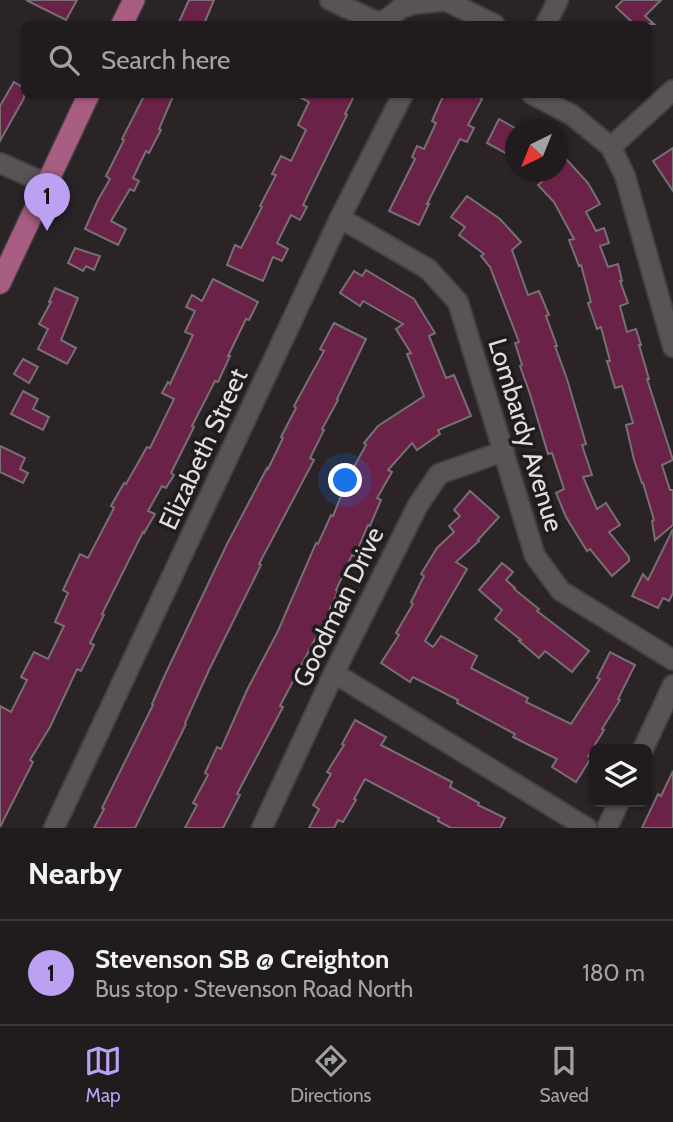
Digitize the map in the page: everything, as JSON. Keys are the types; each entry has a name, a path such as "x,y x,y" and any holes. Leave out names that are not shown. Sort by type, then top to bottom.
{"main road":[{"path":"124,21 134,0"},
{"path":"0,283 87,98"}],"street":[{"path":"330,0 375,21"},
{"path":"382,21 401,8 444,0 477,7 491,21"},
{"path":"548,21 558,0"},
{"path":"611,147 673,90"},
{"name":"Elizabeth Street","path":"54,828 340,218 401,98"},
{"path":"540,98 572,115 611,147 625,176 673,347"},
{"path":"0,163 47,184"},
{"name":"Lombardy Avenue","path":"340,218 428,269 458,302 535,556 561,591 673,660"},
{"name":"Goodman Drive","path":"262,828 334,673 418,505 439,474 503,451"},
{"path":"334,673 587,828"},
{"path":"645,744 673,685"},
{"path":"607,828 617,807"}],"building":[{"path":"26,0 77,0 66,20"},
{"path":"189,0 214,0 205,21 179,21"},
{"path":"623,0 661,0 645,16 651,21 631,21 616,7"},
{"path":"14,82 21,86 21,98 24,98 0,141 0,106"},
{"path":"143,98 172,98 159,129 161,130 149,153 146,151 133,178 139,181 134,191 130,189 111,221 126,229 118,245 85,229 110,179 106,176 124,140 122,139"},
{"path":"302,98 353,98 303,205 307,207 300,220 291,215 277,243 288,249 282,261 273,257 263,281 227,265 235,245 241,248 262,207 260,206 276,175 272,174 281,156 291,161 306,130 298,125 309,102"},
{"path":"442,98 482,99 468,125 474,128 467,142 460,139 419,225 389,211 415,159 412,157 417,146 424,149 436,123 432,121"},
{"path":"499,119 505,122 505,153 487,143"},
{"path":"673,148 673,191 653,161"},
{"path":"568,161 588,183 600,204 586,212 596,231 604,228 609,243 600,246 608,267 618,264 620,281 628,303 620,306 627,332 636,329 647,379 673,460 662,465 670,490 673,490 673,525 655,540 654,520 634,460 626,425 633,423 622,386 615,388 601,327 597,329 588,303 591,302 581,265 579,266 569,240 574,239 554,202 538,185 541,182 568,182"},
{"path":"467,196 500,219 521,242 512,250 528,295 539,291 549,315 546,316 586,444 582,445 592,475 583,477 597,509 606,503 620,525 609,532 629,557 629,561 612,576 590,549 587,551 566,517 556,493 564,489 552,453 548,454 520,366 522,365 515,343 519,342 490,267 481,256 484,254 459,235 465,227 451,217"},
{"path":"75,248 100,256 94,270 86,266 83,271 68,263"},
{"path":"366,270 414,299 435,333 429,336 446,378 454,375 471,416 438,430 440,434 417,450 412,443 388,470 392,472 377,498 381,500 370,526 368,525 355,556 352,555 325,620 280,706 283,707 237,794 240,795 223,828 185,828 197,805 193,803 208,775 205,773 217,747 221,749 247,690 278,631 316,543 318,544 331,515 333,516 349,476 366,445 364,443 378,426 424,396 407,354 411,353 396,329 403,324 363,301 360,306 340,293 354,271 362,276"},
{"path":"213,279 258,302 249,320 246,319 218,382 215,381 192,426 194,427 171,473 174,475 166,488 162,486 148,511 155,514 143,532 102,614 104,615 90,643 94,645 81,671 77,669 50,727 30,760 33,762 0,827 0,706 11,712 27,680 21,677 34,652 48,659 64,626 55,622 68,593 63,590 80,554 88,558 114,508 111,506 147,447 150,448 174,399 162,393 168,382 170,384 193,335 185,332 195,311 186,307 192,295 202,301"},
{"path":"55,288 78,298 61,340 76,348 67,364 38,349 48,329 39,324"},
{"path":"334,323 366,339 322,429 324,430 310,458 314,460 259,564 261,565 135,828 94,828 227,544 283,438 281,437 296,408 294,406 324,351 320,349"},
{"path":"23,359 38,367 29,383 14,374"},
{"path":"23,391 38,399 33,409 49,417 43,430 11,414"},
{"path":"0,446 25,458 20,469 28,473 23,483 0,472"},
{"path":"470,491 499,517 479,541 456,562 467,569 425,641 433,647 441,636 477,656 471,668 528,698 526,702 571,724 600,679 597,678 610,652 635,665 618,699 620,700 602,729 604,730 595,744 589,744 589,761 576,782 552,767 557,759 513,737 515,734 457,703 458,700 413,677 410,682 381,663 399,635 396,633 413,604 411,602 424,576 421,574 437,548 454,532 449,526 460,516 454,510"},
{"path":"673,529 673,593 669,601 663,598 658,608 632,596 643,574 648,580"},
{"path":"502,563 513,572 506,580 514,589 539,609 537,611 589,651 572,672 545,651 539,658 495,619 502,610 479,590"},
{"path":"355,720 386,737 381,745 452,782 450,787 505,818 500,828 451,828 438,821 439,818 365,779 343,822 338,820 334,828 309,828 319,809 313,805 331,774 327,772 344,745 342,744"},
{"path":"673,771 673,828 642,828 658,794 661,796"}],"place":[{"name":"Stevenson SB @ Creighton","path":"47,231"}]}
